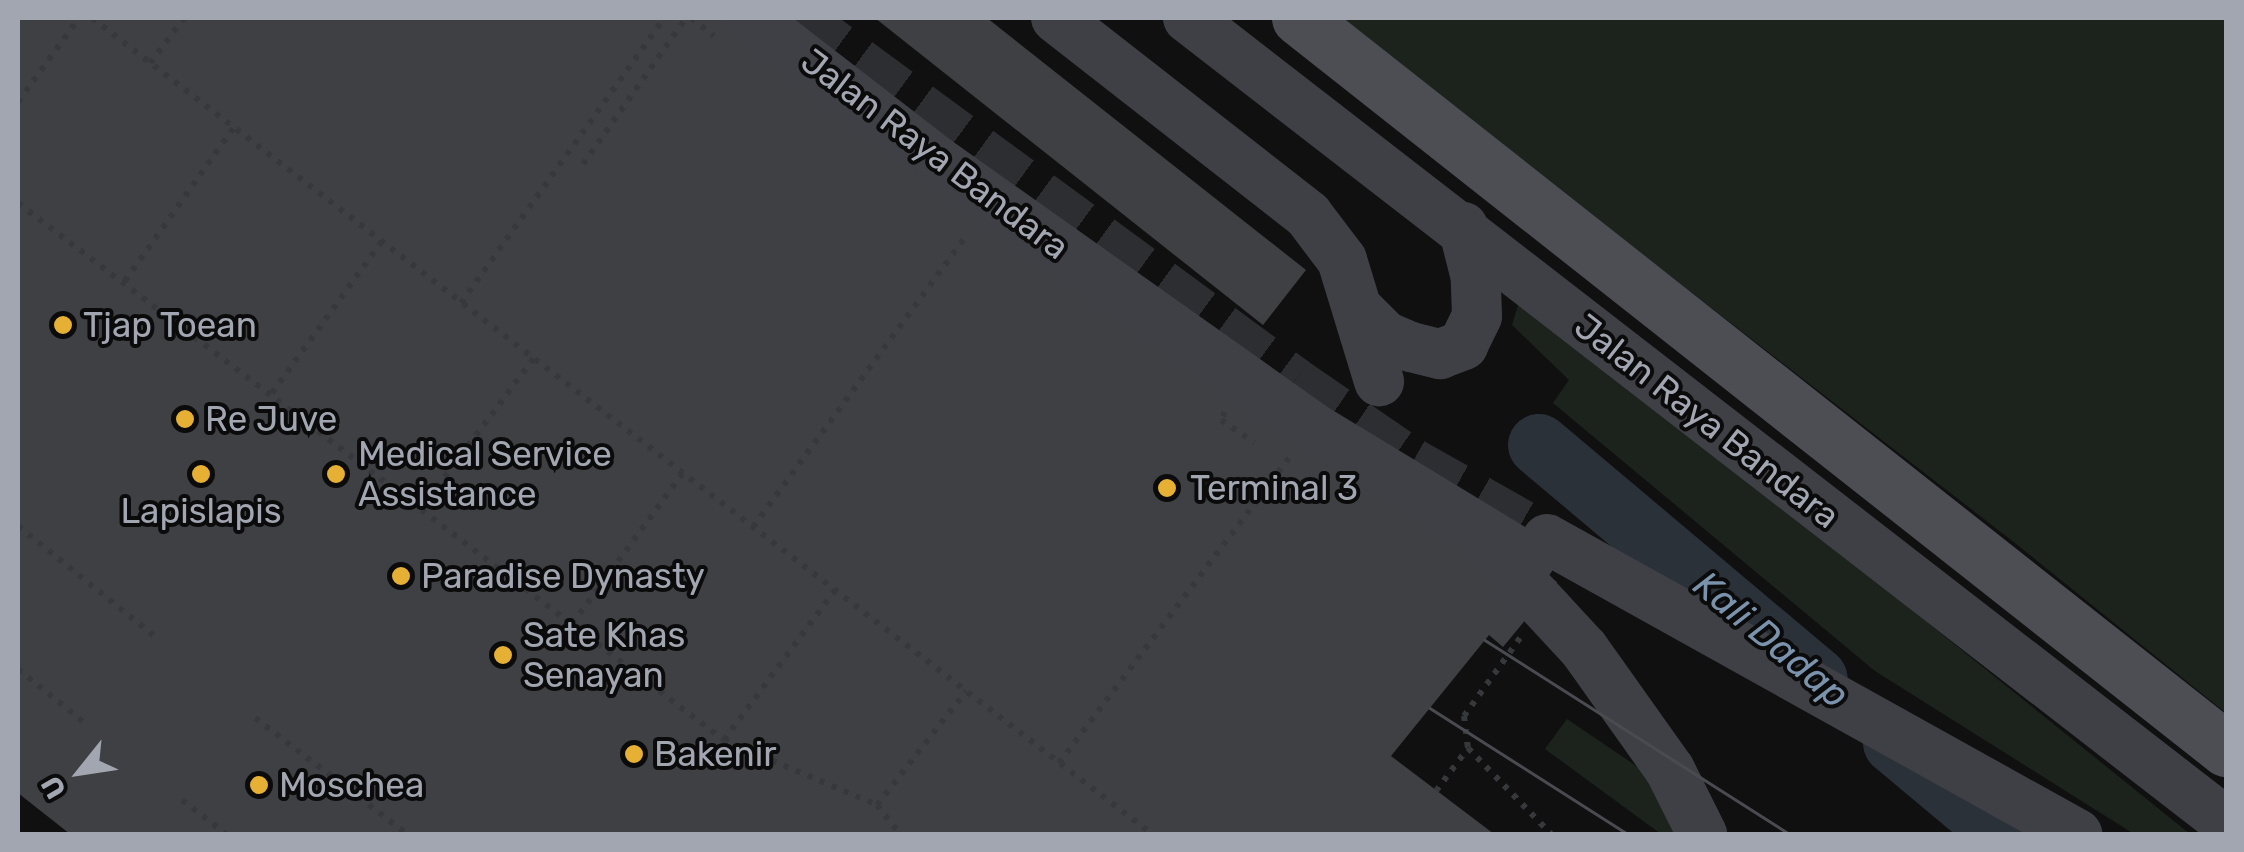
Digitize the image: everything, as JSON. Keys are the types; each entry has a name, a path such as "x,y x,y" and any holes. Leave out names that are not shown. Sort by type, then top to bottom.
{"main road":[{"name":"Jalan Raya Bandara","path":"1299,18 2226,749"}],"street":[{"name":"Jalan Raya Bandara","path":"752,18 936,161 1312,427 1595,599 2026,834"},
{"path":"1056,18 1308,215 1342,260 1379,381"},
{"name":"Jalan Raya Bandara","path":"1188,18 1463,227 1635,368 2226,822"},
{"path":"1361,312 1385,336 1411,347 1440,354 1462,345 1477,316 1476,278 1463,227"},
{"path":"1412,464 1546,606 1670,770 1702,834"},
{"path":"1546,539 2077,834"}],"path":[{"path":"18,102 79,18"},
{"path":"92,18 1152,834"},
{"path":"150,62 184,18"},
{"path":"462,302 664,18"},
{"path":"583,164 686,18"},
{"path":"125,281 234,127"},
{"path":"18,202 724,740 877,805 900,834"},
{"path":"753,527 966,236"},
{"path":"272,393 382,241"},
{"path":"421,508 534,358"},
{"path":"1225,423 1254,442"},
{"path":"1060,763 1293,454"},
{"path":"572,624 683,473"},
{"path":"18,526 158,639"},
{"path":"724,740 835,590"},
{"path":"1546,606 1478,689 1464,716 1468,748 1551,834"},
{"path":"18,669 86,724"},
{"path":"877,805 966,691"},
{"path":"255,718 407,834"},
{"path":"1436,791 1468,748"},
{"path":"182,800 226,834"}],"shaded area":[{"path":"1337,18 2226,18 2226,713 2015,543"},
{"path":"1521,295 2190,834 2134,834 1875,671 1553,403 1569,380 1512,325"},
{"path":"1567,719 1654,778 1683,834 1661,834 1545,749"}],"building":[{"name":"Terminal 3","path":"18,18 775,18 1557,582 1503,647 1489,635 1391,756 1494,834 70,834 18,793"},
{"path":"875,18 987,18 1306,270 1263,325"}],"waterway":[{"name":"Kali Dadap","path":"1539,445 1817,679"},
{"name":"Kali Dadap","path":"1894,743 2003,834"}],"tunnel":[{"path":"797,18 1294,382 1412,463 1547,539"}],"tram line":[{"path":"1485,640 1790,834"},
{"path":"1430,708 1628,834"}],"place":[{"name":"Tjap Toean","path":"63,325"},
{"name":"Re Juve","path":"185,419"},
{"name":"Lapislapis","path":"201,474"},
{"name":"Medical Service Assistance","path":"336,474"},
{"name":"Terminal 3","path":"1167,488"},
{"name":"Paradise Dynasty","path":"401,576"},
{"name":"Sate Khas Senayan","path":"503,655"},
{"name":"Bakenir","path":"634,754"},
{"name":"Moschea","path":"259,785"}]}
